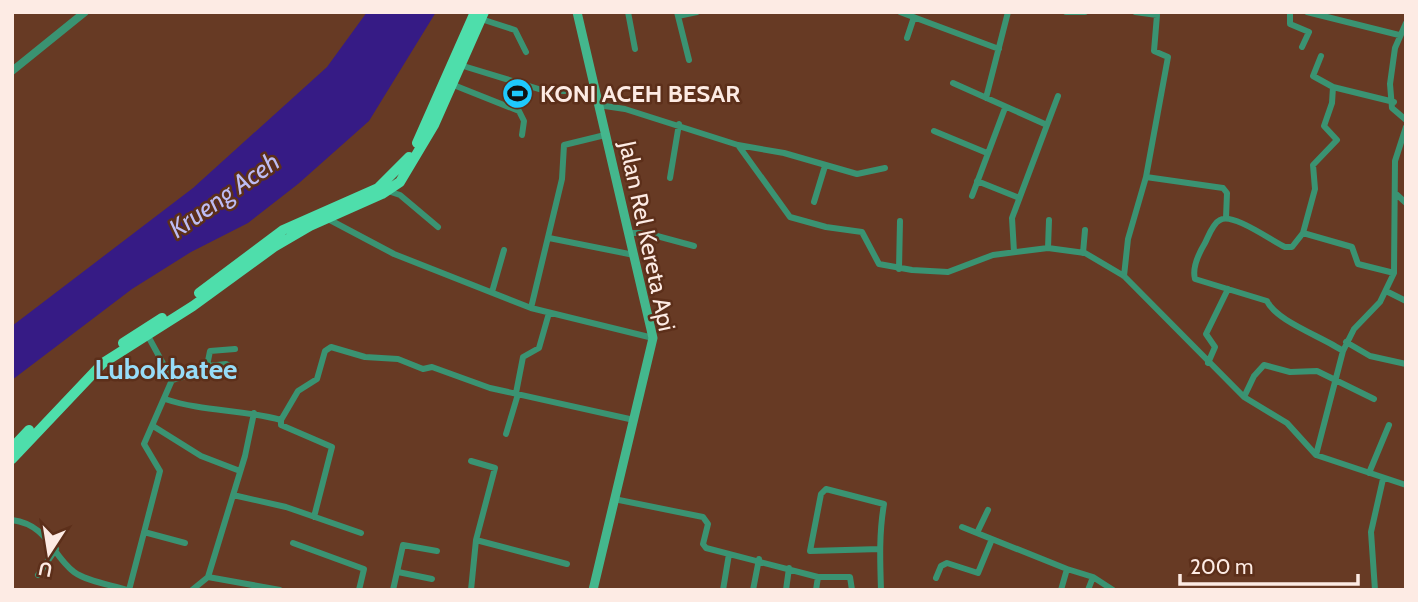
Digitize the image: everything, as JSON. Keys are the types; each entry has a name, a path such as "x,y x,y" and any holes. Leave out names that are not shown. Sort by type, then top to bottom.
{"highway":[{"path":"12,448 28,437 98,367 148,336 274,247 388,191 400,182 419,153 460,65 478,18"},
{"path":"12,459 28,437 96,361 190,300 273,236 303,219 378,188 391,178 417,144 478,18"}],"main road":[{"name":"Jalan Rel Kereta Api","path":"577,12 653,338 593,590"}],"street":[{"path":"12,71 85,12"},
{"path":"628,12 635,49"},
{"path":"689,60 678,14 697,12"},
{"path":"900,12 999,49"},
{"path":"986,98 1008,12"},
{"path":"1066,12 1085,12"},
{"path":"1124,276 1128,239 1146,177 1168,57 1154,51 1157,15 1135,12"},
{"path":"1290,12 1290,24 1309,32 1302,47"},
{"path":"1307,12 1399,35"},
{"path":"907,38 914,17"},
{"path":"478,18 515,30 526,52"},
{"path":"1406,23 1399,35 1390,84 1394,102 1392,108 1406,120"},
{"path":"1321,56 1313,76 1333,87 1394,102"},
{"path":"460,65 542,90 565,91"},
{"path":"953,83 1047,125"},
{"path":"451,84 519,111 524,121 522,135"},
{"path":"1333,87 1332,103 1324,126 1336,143 1313,164 1315,189 1303,233 1292,247 1285,247 1242,223 1226,218 1217,222 1201,249 1194,274 1197,281 1268,301 1272,310 1293,321 1300,330 1329,341 1343,351"},
{"path":"1014,253 1012,218 1017,197 1058,96"},
{"path":"598,105 679,124 737,145 784,153 858,174 885,168"},
{"path":"972,196 1005,108"},
{"path":"670,178 679,124"},
{"path":"1316,455 1346,342 1354,329 1374,312 1394,273 1396,156 1406,127"},
{"path":"934,131 987,153"},
{"path":"531,308 562,179 564,145 605,135"},
{"path":"737,145 790,217 826,227 862,232 875,260 899,269 948,272 993,256 1048,248 1083,253 1124,276 1244,397 1287,423 1316,455 1406,485"},
{"path":"814,202 825,166"},
{"path":"1146,177 1221,187 1227,193 1226,218"},
{"path":"977,181 1017,197"},
{"path":"388,191 400,195 438,227"},
{"path":"1395,193 1406,203"},
{"path":"327,219 394,254 531,308 653,338"},
{"path":"1048,248 1049,220"},
{"path":"899,269 900,221"},
{"path":"1083,253 1085,230"},
{"path":"629,233 646,233 694,246"},
{"path":"1303,233 1352,247 1354,260 1358,264 1394,273"},
{"path":"549,238 634,256"},
{"path":"492,292 504,250"},
{"path":"1208,363 1215,347 1206,334 1228,289"},
{"path":"1386,291 1406,301"},
{"path":"506,434 517,394 523,357 539,348 549,313"},
{"path":"12,520 44,535 73,571 128,590 160,471 144,444 166,399 172,380 148,336"},
{"path":"1346,342 1370,356 1406,364"},
{"path":"314,517 332,447 281,425 281,420 298,391 317,379 325,351 331,347 365,357 398,359 423,369 432,367 490,388 634,420"},
{"path":"172,380 189,375 205,376 208,353 213,349 235,349"},
{"path":"208,366 226,364 236,369"},
{"path":"1244,397 1254,376 1264,365 1290,372 1314,370 1374,399"},
{"path":"166,399 199,407 254,412 281,420"},
{"path":"192,590 208,577 240,471 254,412"},
{"path":"1369,473 1389,425"},
{"path":"153,426 201,456 240,471"},
{"path":"471,461 495,467 476,540 471,590"},
{"path":"1375,590 1371,532 1383,479"},
{"path":"880,549 810,551 821,494 826,489 884,504 879,525 880,549 881,590"},
{"path":"233,495 361,533"},
{"path":"614,499 703,517 708,524 705,547 759,559 818,577 850,577 852,590"},
{"path":"977,533 988,510"},
{"path":"962,527 1093,577 1113,590"},
{"path":"144,532 185,543"},
{"path":"936,578 941,566 947,564 978,573 992,539"},
{"path":"476,540 567,564"},
{"path":"293,543 364,569 359,590"},
{"path":"393,590 403,545 437,551"},
{"path":"38,575 56,549"},
{"path":"723,590 729,554"},
{"path":"753,590 759,559"},
{"path":"786,590 789,568"},
{"path":"1061,590 1067,569"},
{"path":"398,572 432,579"},
{"path":"208,577 280,590"},
{"path":"816,590 818,577"},
{"path":"1088,590 1093,577"},
{"path":"92,590 95,580"}],"water":[{"name":"Krueng Aceh","path":"367,12 436,12 369,121 298,184 248,223 191,252 132,289 12,380 12,326 193,188 327,67"}],"place":[{"name":"KONI ACEH BESAR","path":"517,94"}],"district":[{"name":"Lubokbatee","path":"166,369"}]}
